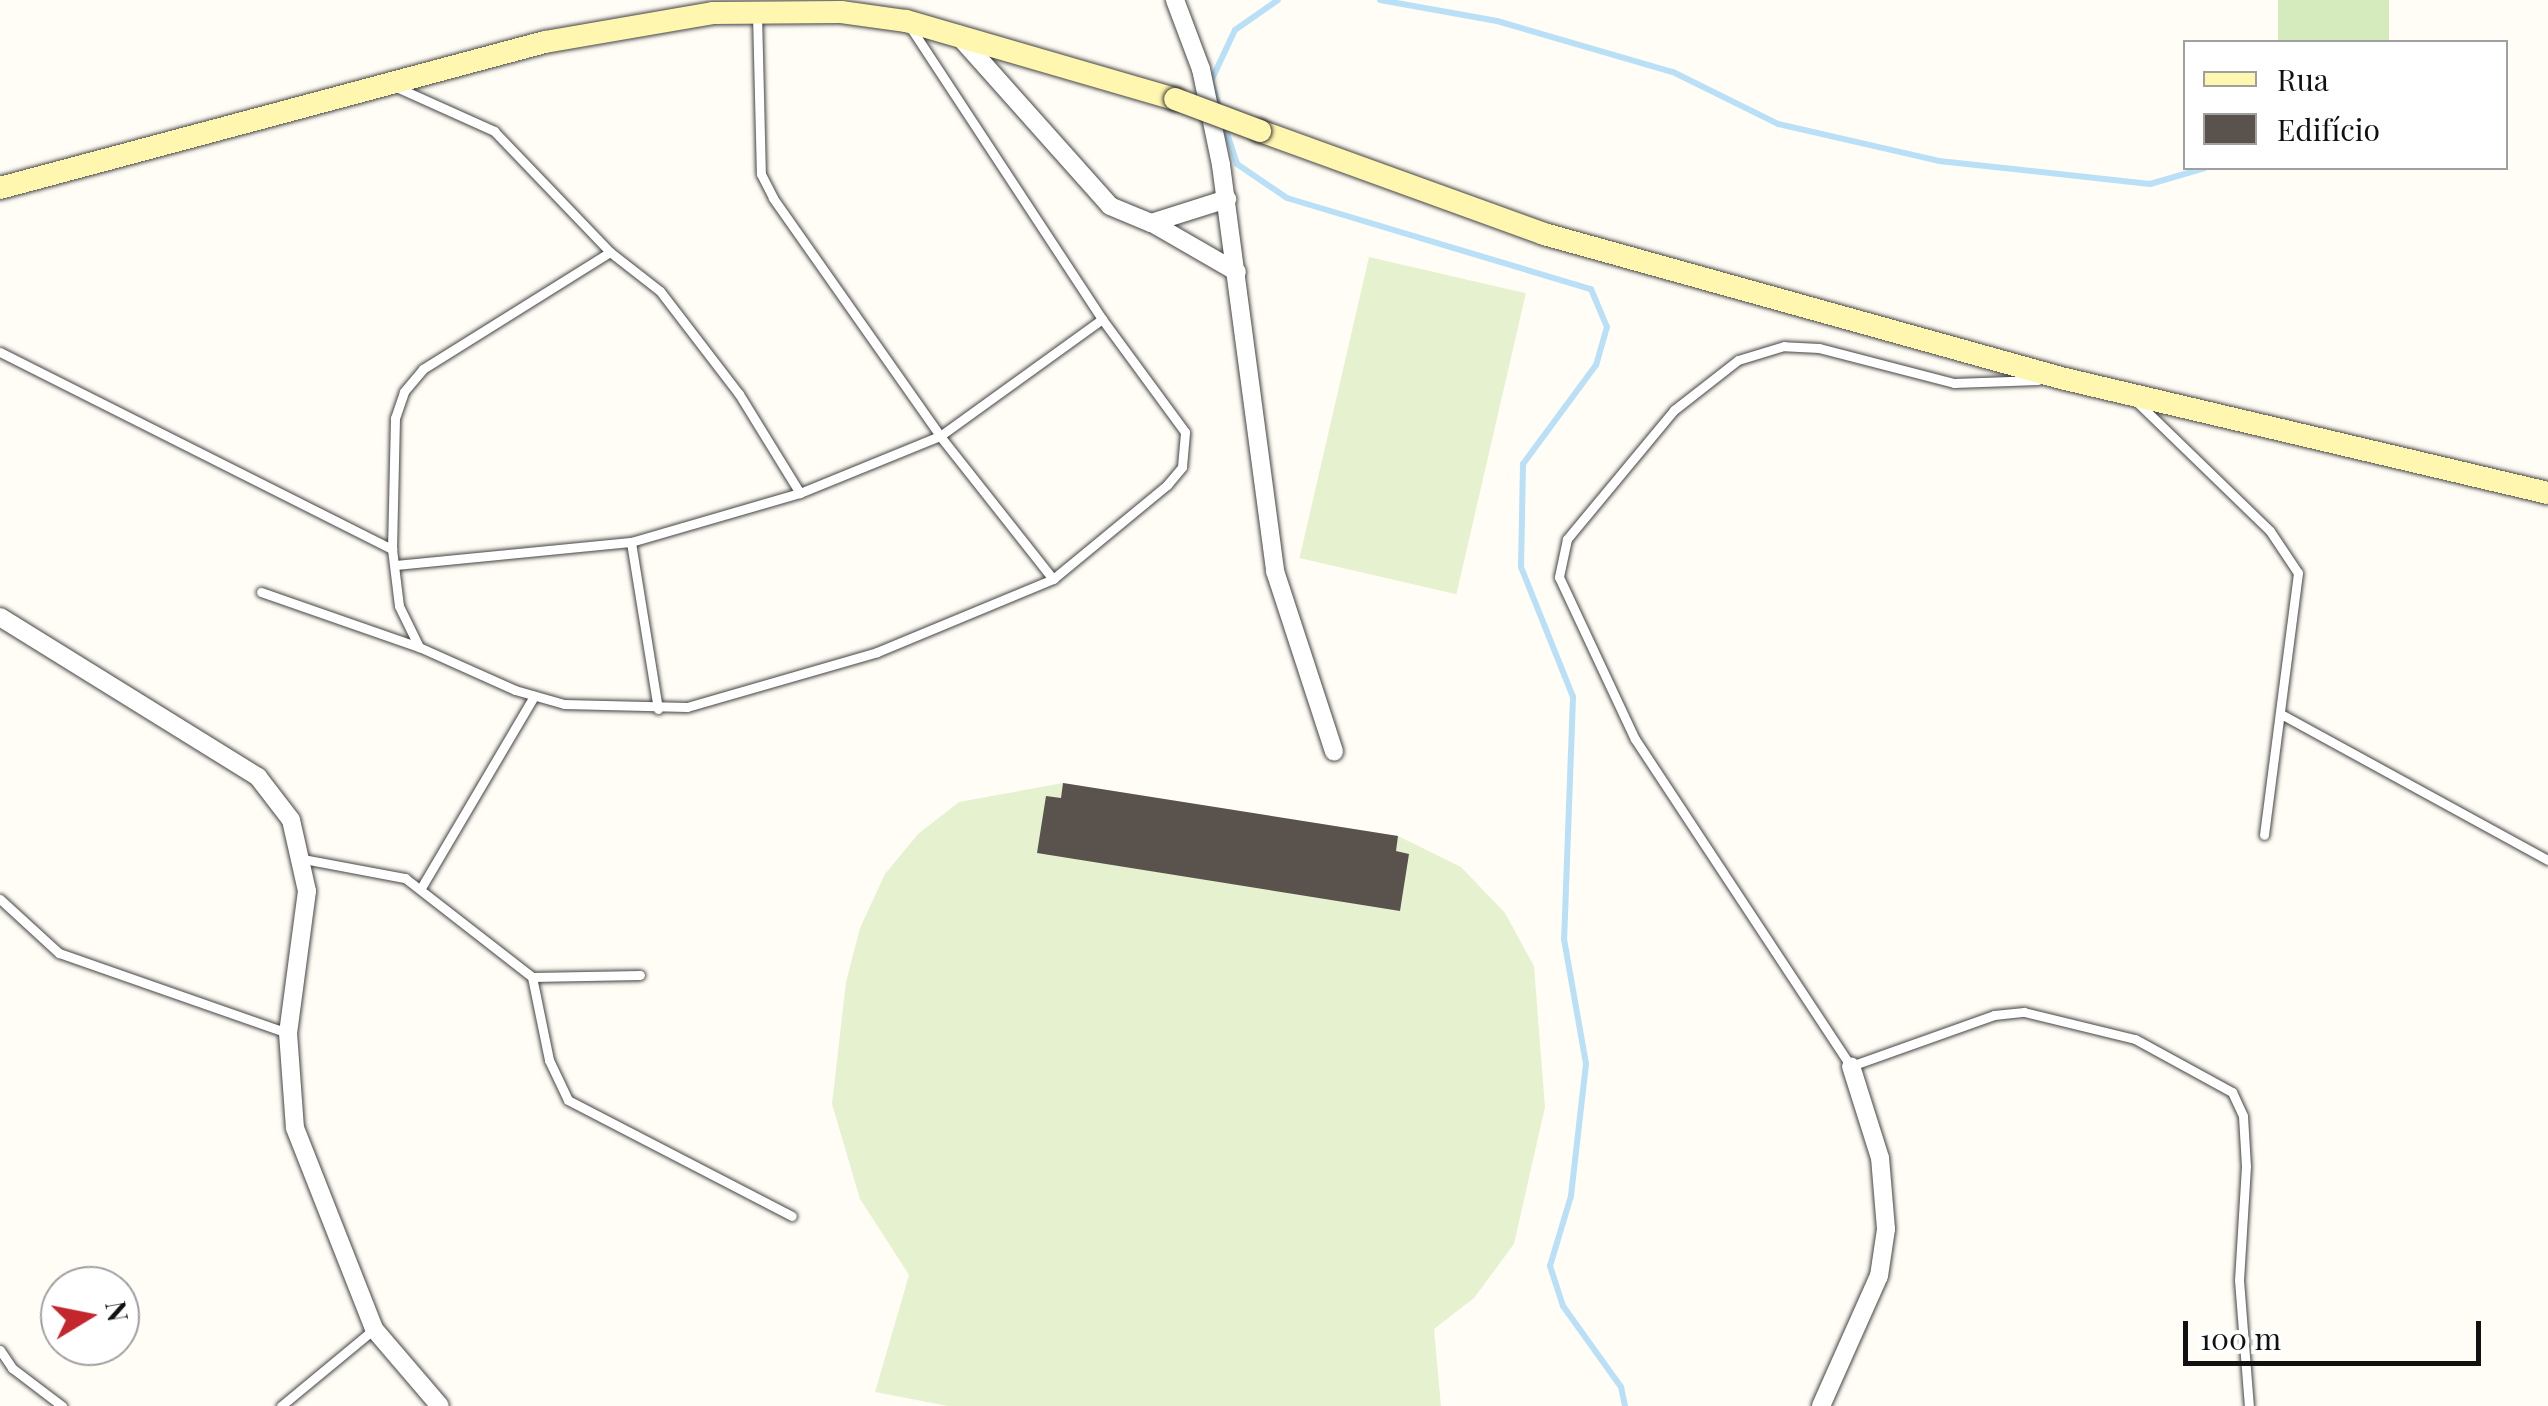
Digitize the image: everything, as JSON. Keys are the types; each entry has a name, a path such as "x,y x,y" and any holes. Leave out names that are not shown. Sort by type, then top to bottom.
{"street":[{"path":"1174,0 1206,87 1227,199 1275,571 1334,752"},
{"path":"0,188 544,42 757,12 906,21 955,32 1175,99 1544,234 2061,378 2548,493"},
{"path":"955,32 1110,206 1151,223 1237,272"},
{"path":"1151,223 1227,199"},
{"path":"0,617 258,777 291,820 303,859 306,891 288,1033 295,1128 374,1329 440,1406"},
{"path":"1822,1406 1878,1276 1886,1230 1880,1158 1851,1066"}],"lane":[{"path":"757,12 761,174 788,224 940,436 1053,579"},
{"path":"261,592 419,647 534,696 658,709 716,700 877,652 1053,579 1168,485 1187,446 1178,420 1102,319 906,21"},
{"path":"387,83 494,131 610,252 692,328 800,493"},
{"path":"419,647 399,606 392,549 395,418 404,392 423,369 610,252"},
{"path":"395,565 631,542 800,493 940,436 1102,319"},
{"path":"2061,378 1954,383 1819,348 1784,346 1738,360 1674,410 1566,539 1559,577 1635,738 1851,1066 1994,1015 2024,1012 2135,1039 2232,1092 2243,1116 2246,1166 2239,1280 2249,1406"},
{"path":"0,352 392,549"},
{"path":"2128,392 2270,532 2298,573 2264,835"},
{"path":"631,542 658,709"},
{"path":"421,888 534,696"},
{"path":"2280,714 2548,860"},
{"path":"303,859 383,869 421,888 532,977 549,1060 568,1100 792,1216"},
{"path":"0,899 59,954 288,1033"},
{"path":"532,977 640,975"},
{"path":"281,1406 374,1329"},
{"path":"0,1350 12,1368 62,1406"}],"green space":[{"path":"2278,0 2389,0 2389,40 2278,40"},
{"path":"1369,257 1526,293 1456,594 1299,558"},
{"path":"1063,783 1398,836 1461,867 1505,913 1534,966 1545,1107 1514,1244 1474,1298 1434,1329 1441,1406 948,1406 875,1392 909,1275 860,1199 832,1104 846,982 860,928 885,874 918,834 959,802"}],"building":[{"path":"1063,783 1398,836 1396,851 1409,854 1400,911 1037,853 1046,796 1061,798"}],"waterway":[{"path":"1219,107 1211,81 1235,30 1278,0"},
{"path":"1380,0 1497,21 1673,72 1778,124 1939,161 2150,184 2198,170"},
{"path":"1224,124 1237,164 1287,198 1591,289 1607,327 1596,365 1523,464 1521,567 1573,697 1564,939 1586,1064 1571,1196 1550,1266 1563,1306 1621,1387 1625,1406"}]}
